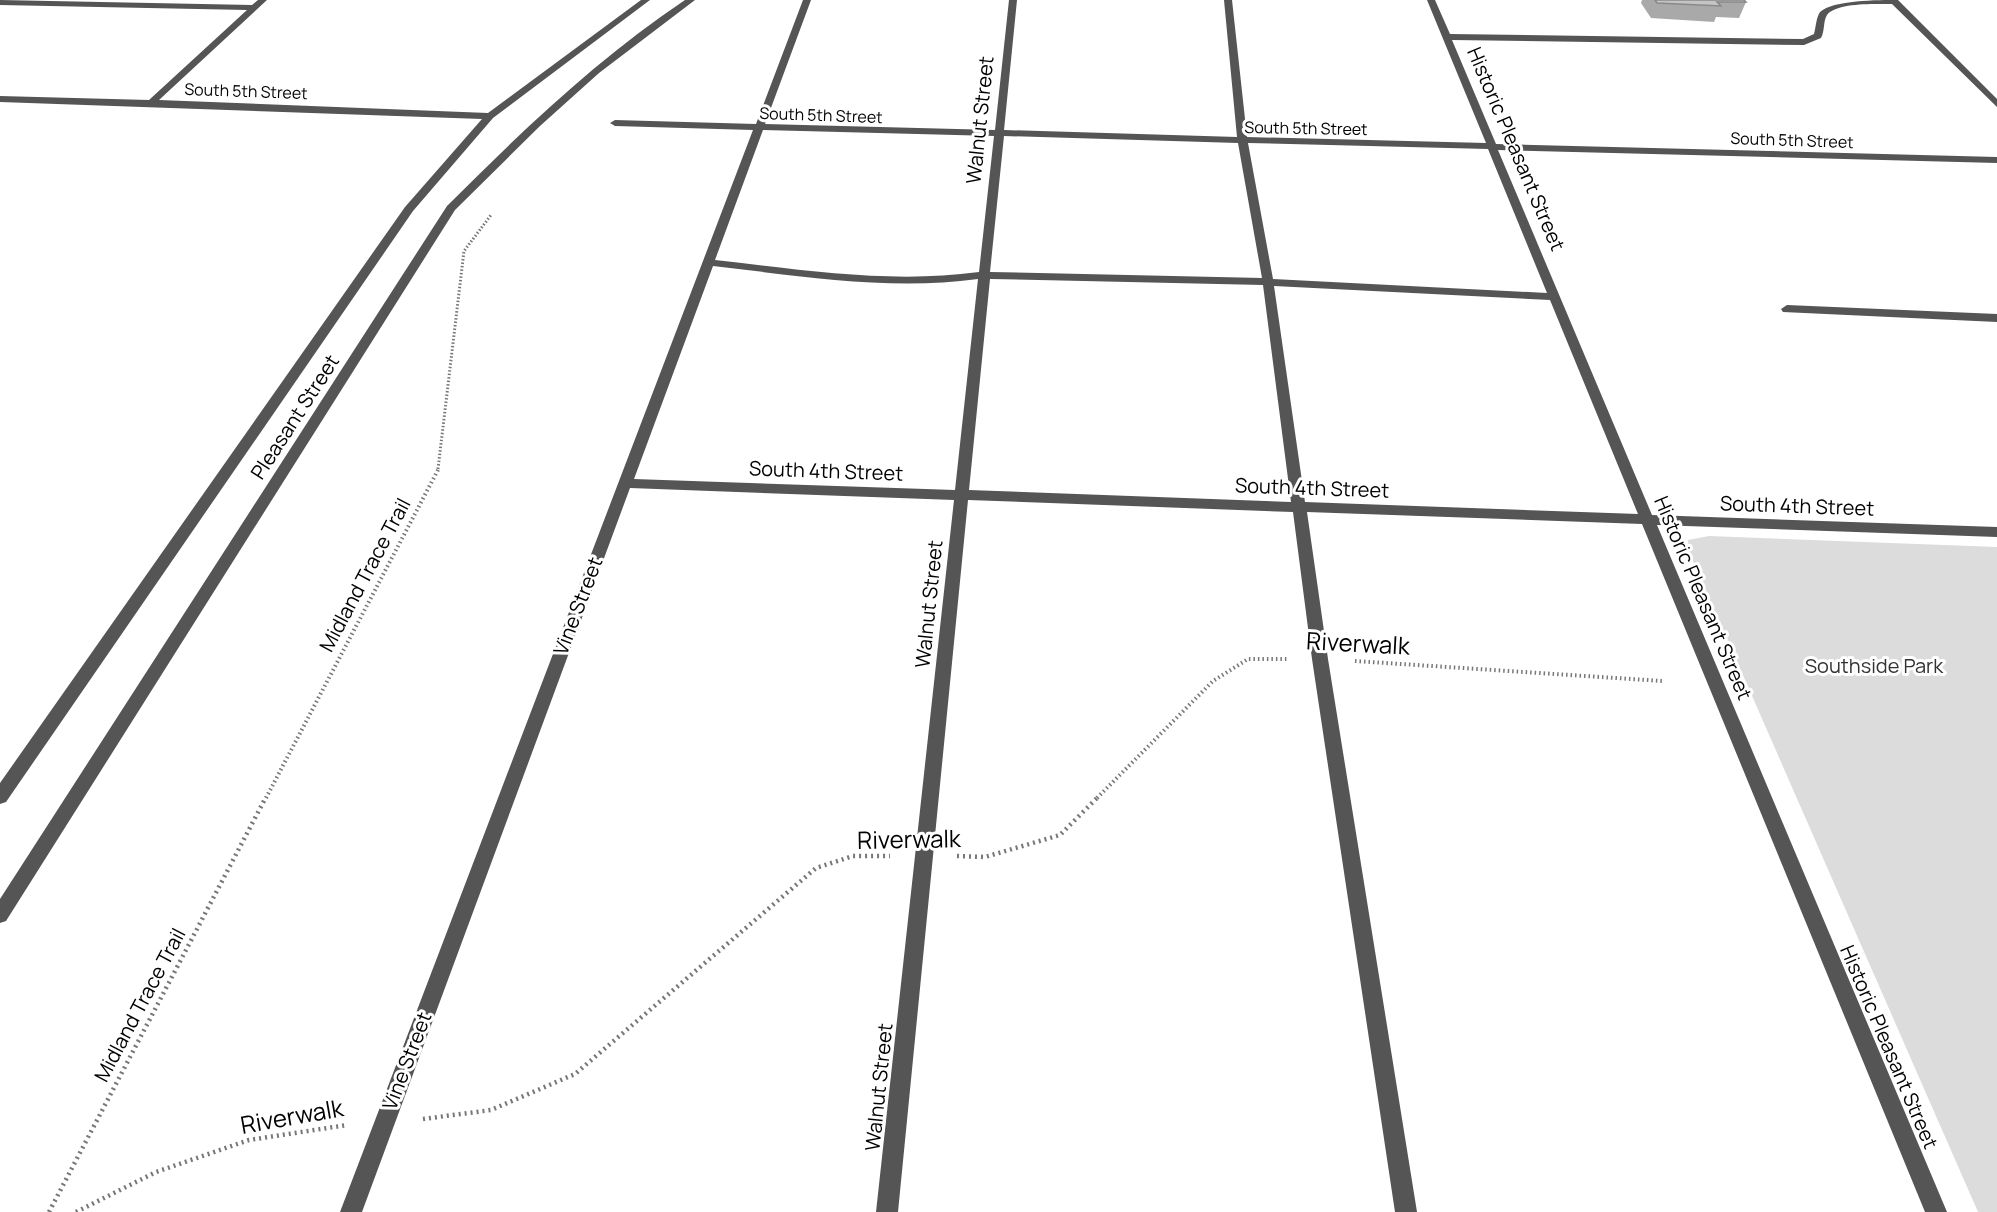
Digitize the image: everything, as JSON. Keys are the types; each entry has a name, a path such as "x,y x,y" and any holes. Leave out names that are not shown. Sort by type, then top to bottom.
{"street":[{"path":"151,103 262,0"},
{"name":"Pleasant Street","path":"0,797 409,209 490,116 646,0"},
{"name":"Pleasant Street","path":"0,915 451,208 541,117 661,19 691,0"},
{"name":"Vine Street","path":"351,1212 807,0"},
{"name":"Walnut Street","path":"887,1212 1013,0"},
{"path":"1228,0 1243,142 1268,282 1320,659 1406,1212"},
{"name":"Historic Pleasant Street","path":"1431,0 1936,1212"},
{"path":"1446,37 1804,42 1818,36 1823,15 1830,8 1855,2 1894,0 1997,104"},
{"path":"0,2 254,8"},
{"name":"South 5th Street","path":"0,99 490,116"},
{"name":"South 5th Street","path":"615,123 1243,142 1997,160"},
{"path":"707,262 870,279 952,281 985,275 1268,282 1554,297"},
{"path":"1786,309 1997,318"},
{"name":"South 4th Street","path":"625,483 1997,532"}],"path":[{"name":"Midland Trace Trail","path":"49,1212 440,465 464,251 495,210"},
{"name":"Riverwalk","path":"76,1212 156,1172 249,1140 385,1119 431,1119 491,1110 575,1074 816,868 853,856 985,857 1060,835 1213,681 1248,659 1320,659 1662,681"}],"green space":[{"name":"Southside Park","path":"1709,536 1997,547 1997,1212 1978,1212 1689,552 1688,540"}],"building":[{"path":"1655,0 1744,0 1746,2 1717,2 1721,6 1657,3"}]}
